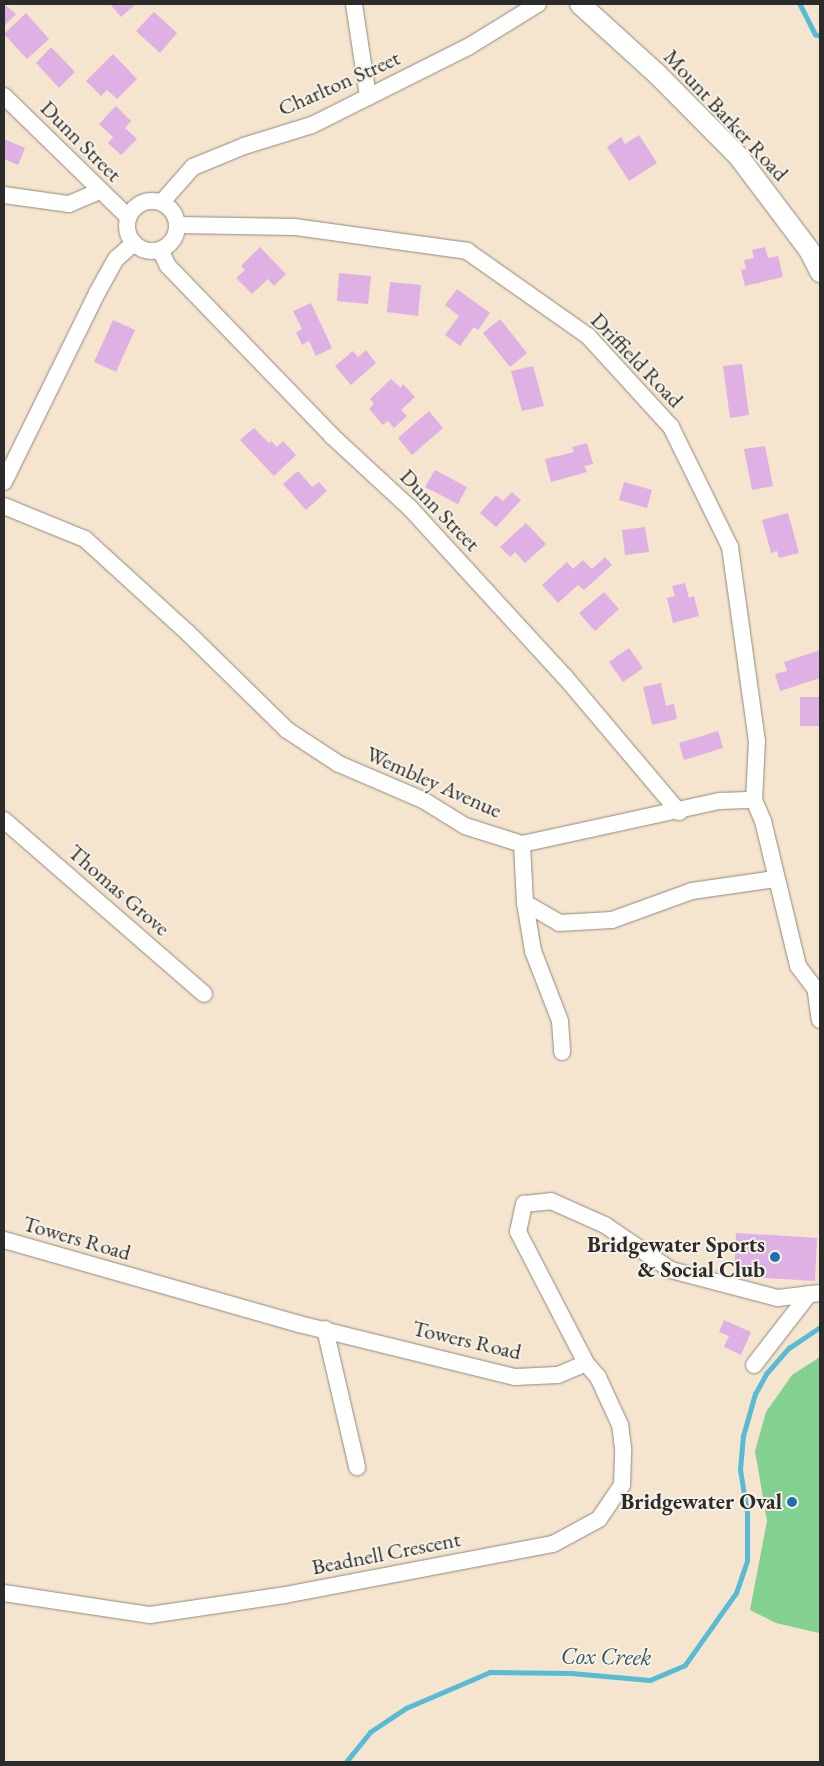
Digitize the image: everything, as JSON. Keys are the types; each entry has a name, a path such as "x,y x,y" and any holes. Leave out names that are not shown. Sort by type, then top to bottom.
{"main road":[{"name":"Mount Barker Road","path":"580,4 657,74 739,157 809,250 820,272"}],"street":[{"path":"354,4 358,14 368,97"},
{"name":"Charlton Street","path":"162,202 193,167 244,146 312,125 468,47 538,4"},
{"name":"Dunn Street","path":"4,96 99,191 128,217"},
{"path":"4,195 69,204 99,191"},
{"path":"142,202 162,202 170,207 178,225 173,240 160,250 146,251 134,243 127,231 128,217 142,202"},
{"name":"Driffield Road","path":"178,225 295,227 467,251 588,336 671,427 730,547 757,741 754,800"},
{"path":"4,482 97,293 116,259 134,243"},
{"name":"Dunn Street","path":"160,250 168,266 332,436 410,508 565,677 679,812"},
{"name":"Wembley Avenue","path":"4,506 84,539 187,632 287,730 339,764 423,800 465,826 522,844 679,812 720,801 754,800"},
{"path":"754,800 763,821 775,879 798,966 818,994 820,1020"},
{"name":"Thomas Grove","path":"4,820 204,994"},
{"path":"522,844 525,903 533,951 560,1021 562,1052"},
{"path":"525,903 560,923 612,920 692,891 775,879"},
{"path":"586,1364 518,1232 524,1204 551,1201 605,1225 671,1270 778,1298 815,1293"},
{"name":"Towers Road","path":"4,1240 325,1329 515,1377 558,1375 586,1364"},
{"path":"754,1364 815,1293"},
{"path":"325,1329 357,1467"},
{"name":"Beadnell Crescent","path":"4,1594 150,1615 285,1595 553,1544 600,1519 622,1485 624,1448 620,1425 598,1377 586,1364"}],"green space":[{"name":"Bridgewater Oval","path":"820,1357 819,1633 776,1623 750,1610 767,1521 755,1451 766,1412 792,1375"}],"building":[{"path":"4,4 16,14 4,26"},
{"path":"110,4 136,4 121,17"},
{"path":"154,12 177,33 160,53 136,31"},
{"path":"26,13 49,39 27,59 4,34"},
{"path":"51,47 75,72 59,88 36,63"},
{"path":"113,54 137,79 117,99 107,90 101,96 86,81"},
{"path":"116,106 131,121 125,128 137,139 121,155 108,143 113,137 99,124"},
{"path":"639,135 657,163 629,181 607,147 621,137 625,144"},
{"path":"4,139 25,148 18,165 4,159"},
{"path":"260,247 286,274 274,286 268,279 252,294 236,278 245,270 241,266"},
{"path":"765,247 768,258 778,256 783,277 745,286 741,270 746,269 744,260 754,258 752,250"},
{"path":"339,273 371,276 368,304 337,301"},
{"path":"390,282 421,285 418,316 387,312"},
{"path":"457,289 490,313 478,330 474,327 460,346 445,335 459,316 445,305"},
{"path":"311,303 332,348 316,356 309,341 302,345 296,332 302,329 293,311"},
{"path":"500,319 527,353 510,367 483,333"},
{"path":"113,320 135,330 116,372 94,362"},
{"path":"366,350 376,363 351,385 335,366 353,351 358,357"},
{"path":"742,364 749,415 730,418 723,366"},
{"path":"533,366 544,406 522,411 511,371"},
{"path":"391,379 401,388 403,384 415,397 401,410 407,416 394,428 388,421 383,425 369,409 374,404 370,399"},
{"path":"429,411 443,428 412,455 398,438"},
{"path":"254,428 269,443 271,441 277,447 283,441 296,455 274,476 240,440"},
{"path":"587,443 593,464 584,466 587,472 551,482 545,459 574,452 572,447"},
{"path":"765,446 773,486 752,490 744,449"},
{"path":"435,470 467,487 458,504 425,487"},
{"path":"298,471 312,487 319,482 327,491 306,510 283,484"},
{"path":"624,482 652,490 647,508 619,500"},
{"path":"512,492 521,500 496,527 480,513 496,495 503,501"},
{"path":"788,513 799,553 779,558 777,551 771,553 762,520"},
{"path":"526,523 546,544 525,563 515,552 510,557 500,547"},
{"path":"645,527 649,552 625,555 622,530"},
{"path":"605,557 612,565 584,590 578,585 558,603 542,585 567,562 573,569 583,560 592,569"},
{"path":"685,583 689,598 694,596 699,616 673,623 667,598 675,596 672,586"},
{"path":"604,592 619,609 595,631 579,613"},
{"path":"629,648 643,668 623,682 609,662"},
{"path":"820,650 820,678 780,691 775,674 787,671 784,662"},
{"path":"661,683 666,706 674,704 677,719 652,725 643,687"},
{"path":"800,697 820,697 820,726 800,726"},
{"path":"718,731 723,748 684,760 679,743"},
{"name":"Bridgewater Sports & Social Club","path":"736,1233 817,1238 815,1281 734,1276"},
{"path":"724,1320 751,1332 741,1355 724,1347 729,1336 719,1332"}],"waterway":[{"path":"800,4 815,34 820,36"},
{"name":"Cox Creek","path":"346,1762 370,1732 406,1708 490,1672 571,1673 650,1680 685,1665 736,1593 747,1561 747,1513 740,1470 743,1436 755,1394 766,1374 789,1348 820,1327"}],"place":[{"name":"Bridgewater Sports & Social Club","path":"775,1257"},
{"name":"Bridgewater Oval","path":"792,1502"}]}
